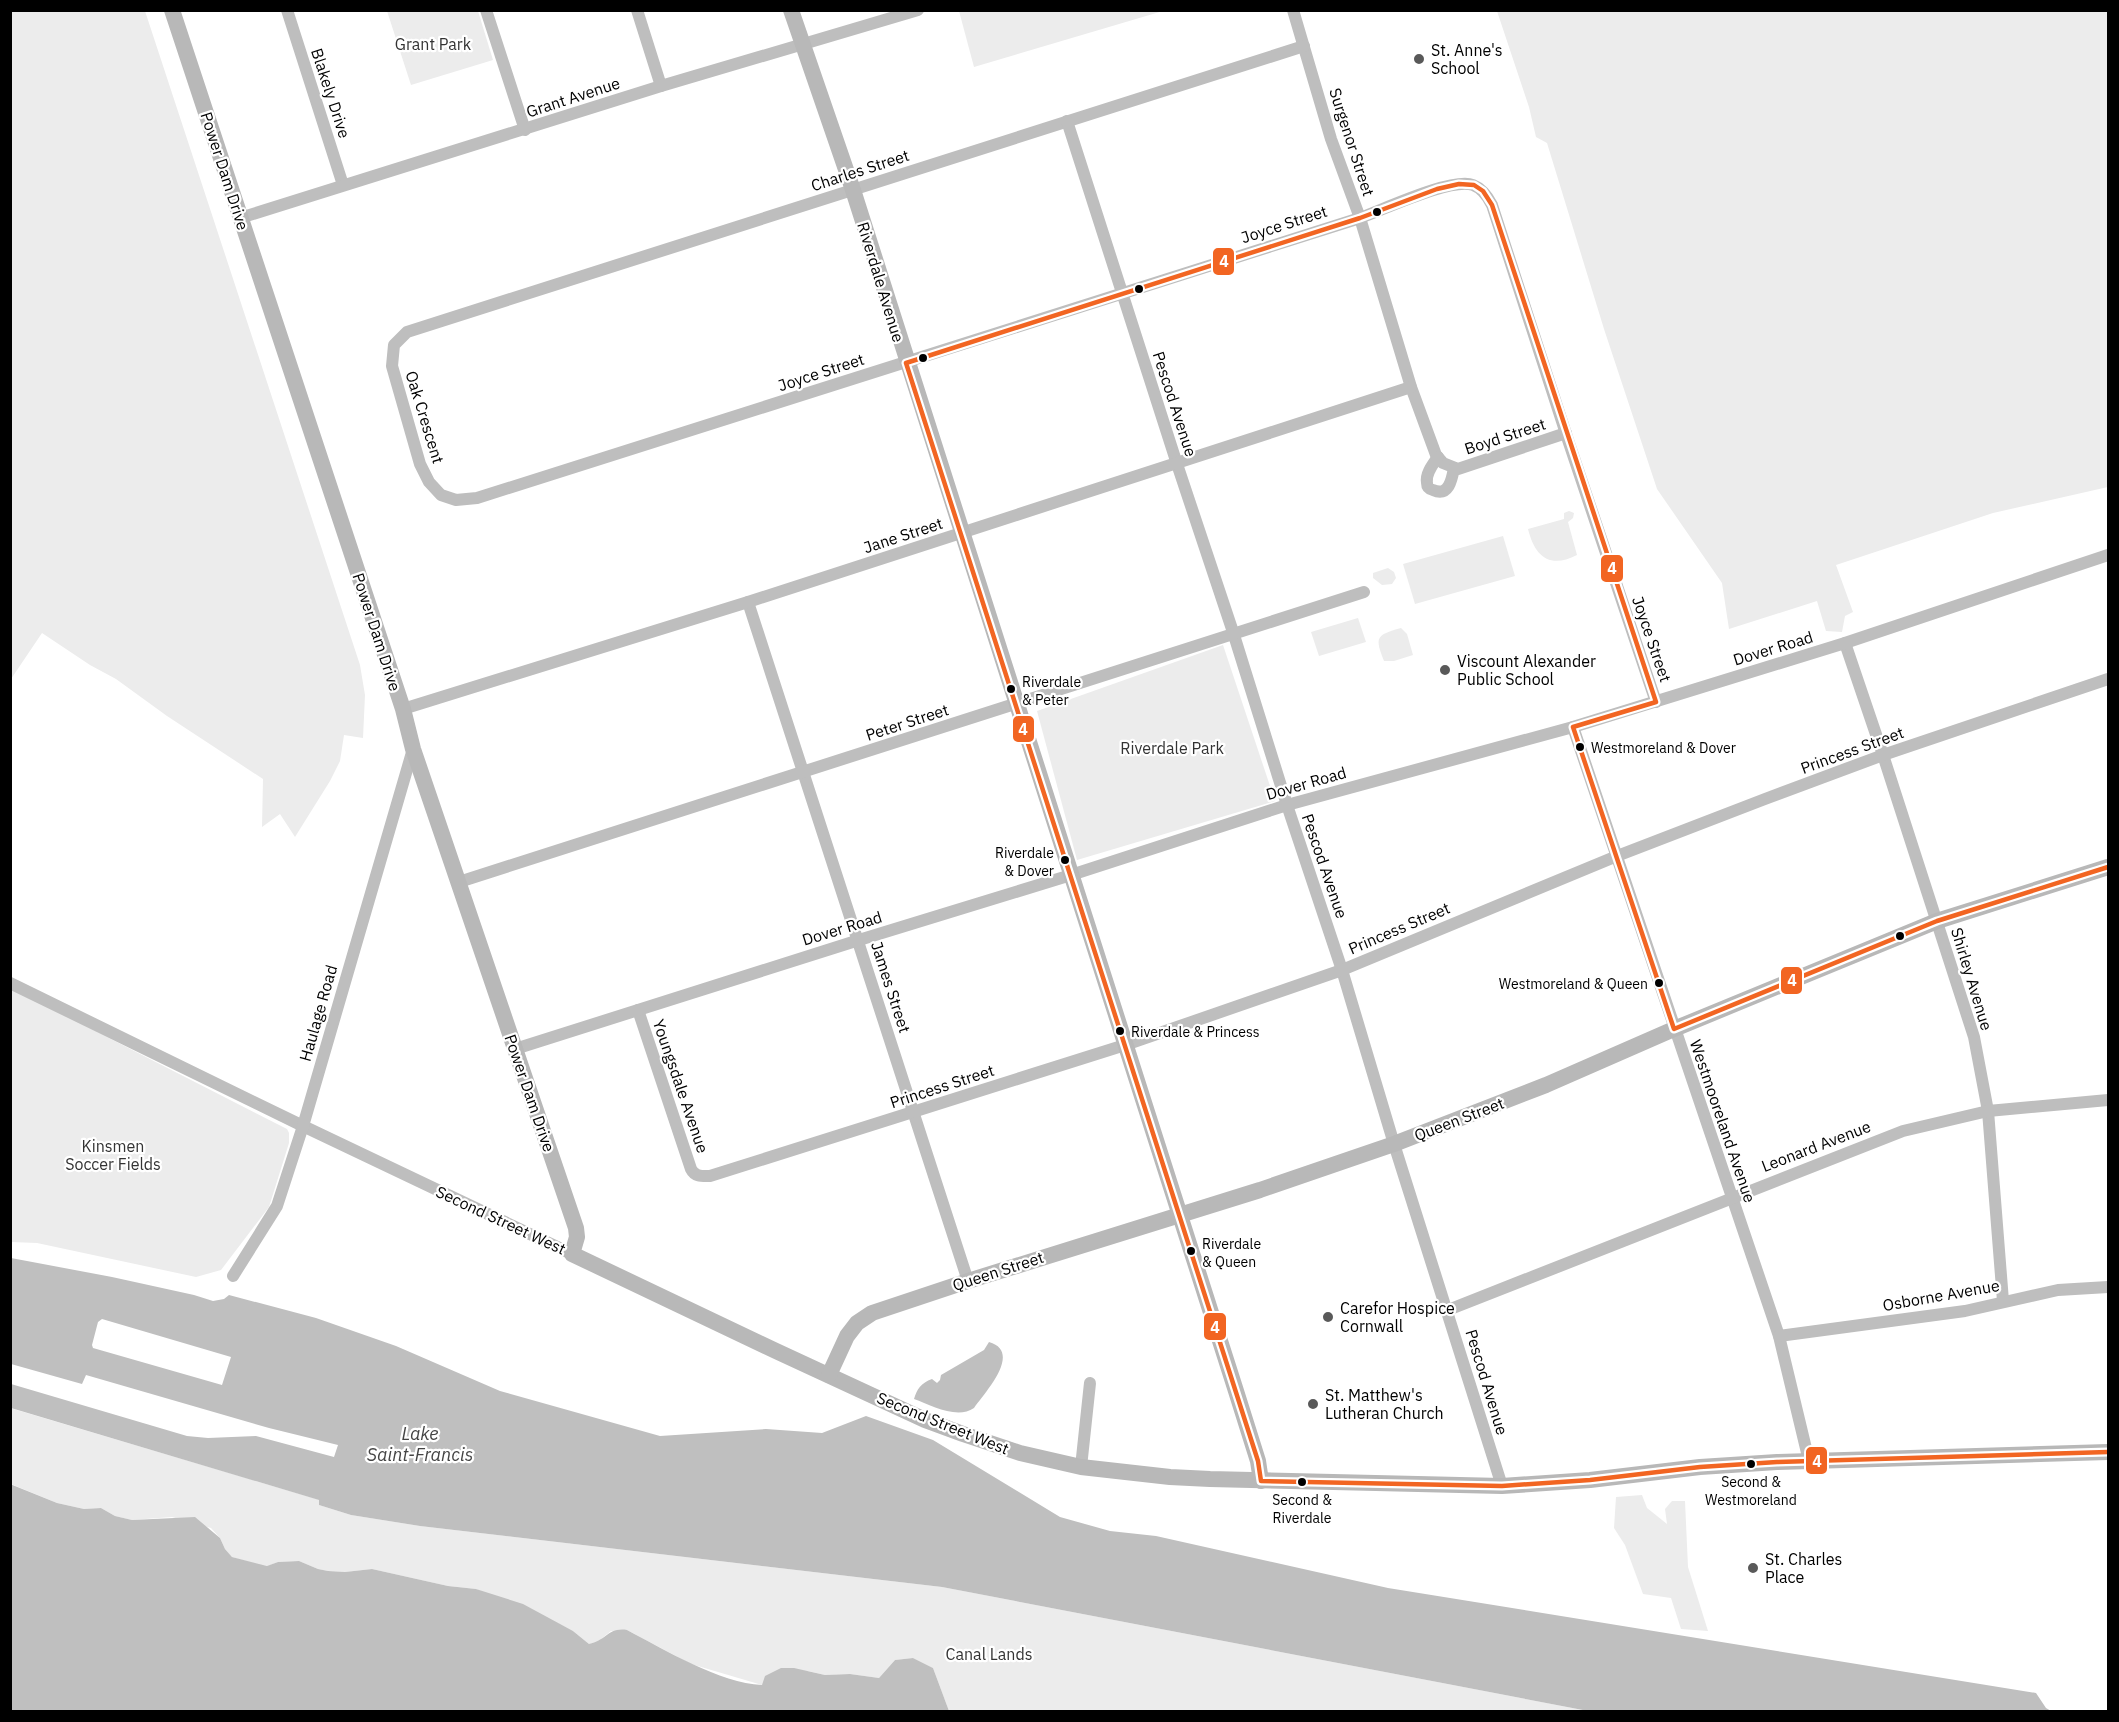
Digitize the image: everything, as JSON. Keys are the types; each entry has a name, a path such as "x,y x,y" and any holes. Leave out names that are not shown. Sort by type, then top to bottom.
{"street":[{"name":"Power Dam Drive","path":"172,10 403,709 413,749 576,1228 577,1237 573,1254"},
{"name":"Blakely Drive","path":"287,10 344,185"},
{"path":"486,10 525,130"},
{"path":"637,10 661,86"},
{"name":"Riverdale Avenue","path":"791,10 853,190 906,363 1180,1214 1258,1461 1261,1481"},
{"name":"Grant Avenue","path":"240,218 661,86 918,10"},
{"name":"Surgenor Street","path":"1293,10 1331,139 1360,218 1411,387"},
{"name":"Charles Street","path":"425,326 1304,46"},
{"name":"Pescod Avenue","path":"1067,121 1342,970 1394,1144 1502,1486"},
{"name":"Joyce Street","path":"477,498 1360,218 1437,189 1459,184 1474,185 1483,191 1492,205 1656,702"},
{"name":"Oak Crescent","path":"425,326 407,332 394,345 392,366 420,464 429,482 441,495 456,500 477,498"},
{"path":"1411,387 1438,457"},
{"name":"Jane Street","path":"403,709 748,602 1411,387"},
{"name":"Boyd Street","path":"1454,468 1447,489 1442,492 1429,488 1426,482 1428,472 1438,457 1443,464 1458,469 1566,433"},
{"name":"Dover Road","path":"515,1049 1287,805 1573,727 1845,644 2109,555"},
{"name":"Peter Street","path":"459,882 1017,704 1233,632 1364,592"},
{"name":"James Street","path":"748,602 968,1281"},
{"name":"Shirley Avenue","path":"1845,644 1974,1037 1988,1111 2003,1301"},
{"name":"Princess Street","path":"693,1173 710,1176 914,1113 1125,1045 1342,970 1617,856 1883,755 2109,679"},
{"name":"Westmooreland Avenue","path":"1573,727 1779,1336 1809,1461"},
{"name":"Haulage Road","path":"233,1276 277,1206 303,1126 413,749"},
{"name":"Queen Street","path":"829,1375 847,1336 856,1323 888,1307 1260,1190 1394,1144 1546,1085 1674,1029 1937,921 2109,867"},
{"name":"Second Street West","path":"10,982 303,1126 925,1419 1020,1453 1081,1467 1170,1477 1502,1486 1590,1480 1700,1467 1809,1461 2109,1452"},
{"name":"Youngsdale Avenue","path":"638,1010 693,1173"},
{"name":"Leonard Avenue","path":"1448,1310 1903,1131 1988,1111 2109,1100"},
{"name":"Osborne Avenue","path":"1779,1336 1965,1311 2060,1290 2109,1287"},
{"path":"1081,1467 1090,1383"}],"green space":[{"path":"11,10 145,11 360,665 365,695 363,738 344,735 340,761 295,837 280,814 262,827 263,779 167,716 116,679 90,665 42,633 11,679"},
{"path":"959,10 1163,11 974,67"},
{"name":"Grant Park","path":"387,11 478,11 493,60 411,85"},
{"path":"1497,11 2108,11 2108,487 1993,513 1836,565 1853,612 1845,616 1842,632 1826,631 1817,601 1729,629 1722,583 1657,489 1604,329 1547,143 1536,137 1529,107"},
{"path":"1569,511 1574,513 1573,518 1568,522 1577,555 1559,561 1545,558 1535,547 1528,529 1564,519 1564,513"},
{"path":"1503,536 1515,576 1415,604 1403,564"},
{"path":"1388,568 1394,572 1396,578 1392,584 1382,585 1373,578 1373,573"},
{"path":"1358,618 1366,642 1319,656 1311,632"},
{"path":"1401,628 1407,634 1413,655 1394,661 1384,661 1379,647 1379,638"},
{"name":"Riverdale Park","path":"1223,645 1275,801 1077,860 1037,711"},
{"name":"Kinsmen Soccer Fields","path":"11,988 287,1129 289,1143 269,1207 221,1270 196,1277 37,1243 11,1242"},
{"name":"Canal Lands","path":"10,1408 320,1500 319,1505 351,1515 420,1526 942,1587 1588,1711 949,1711 933,1668 913,1658 895,1660 879,1678 850,1674 825,1675 808,1671 762,1685 691,1664 627,1630 611,1631 596,1643 589,1644 573,1631 559,1624 476,1589 448,1586 372,1569 328,1571 299,1561 278,1562 268,1566 259,1565 232,1557 211,1528 172,1517 132,1520 115,1516 101,1508 84,1509 57,1503 11,1484"},
{"path":"1642,1495 1647,1508 1667,1524 1665,1509 1672,1501 1685,1501 1688,1567 1708,1631 1681,1629 1671,1598 1643,1594 1625,1545 1614,1528 1616,1497"}],"water":[{"name":"Lake Saint-Francis","path":"11,1258 112,1277 213,1301 224,1299 229,1295 316,1318 396,1346 500,1391 660,1436 766,1429 822,1433 866,1416 933,1440 1060,1517 1110,1531 1156,1536 1388,1588 2036,1693 2046,1708 2051,1711 1588,1711 942,1587 420,1526 351,1515 319,1505 319,1500 11,1408 11,1384 187,1436 208,1438 256,1436 334,1457 338,1445 269,1428 86,1375 82,1384 11,1364","holes":["102,1319 231,1357 222,1385 93,1348 92,1345 98,1322"]},
{"path":"989,1342 999,1347 1003,1354 1002,1363 993,1383 974,1408 952,1412 914,1399 922,1384 932,1379 937,1383 941,1375 984,1350"},
{"path":"10,1484 57,1503 84,1509 101,1508 115,1516 132,1520 195,1517 220,1538 232,1557 267,1566 278,1562 299,1561 328,1571 372,1569 448,1586 476,1589 523,1604 573,1631 589,1644 615,1630 627,1630 675,1656 711,1672 746,1683 762,1685 765,1676 781,1668 794,1668 825,1675 850,1674 879,1678 895,1660 913,1658 933,1668 949,1711 11,1711"}],"transit line":[{"name":"4","path":"2108,867 1937,921 1674,1029 1573,727 1656,702 1492,205 1483,191 1474,185 1459,184 1437,189 1360,218 906,363 1258,1461 1261,1481 1502,1486 1777,1462 2108,1452"}],"place":[{"name":"St. Anne's School","path":"1419,59"},
{"name":"Viscount Alexander Public School","path":"1445,670"},
{"name":"Riverdale & Peter","path":"1011,689"},
{"name":"Westmoreland & Dover","path":"1580,747"},
{"name":"Riverdale & Dover","path":"1065,860"},
{"name":"Westmoreland & Queen","path":"1659,983"},
{"name":"Riverdale & Princess","path":"1120,1031"},
{"name":"Riverdale & Queen","path":"1191,1251"},
{"name":"Carefor Hospice Cornwall","path":"1328,1317"},
{"name":"St. Matthew's Lutheran Church","path":"1313,1404"},
{"name":"Second & Westmoreland","path":"1751,1464"},
{"name":"Second & Riverdale","path":"1302,1482"},
{"name":"St. Charles Place","path":"1753,1568"}]}
